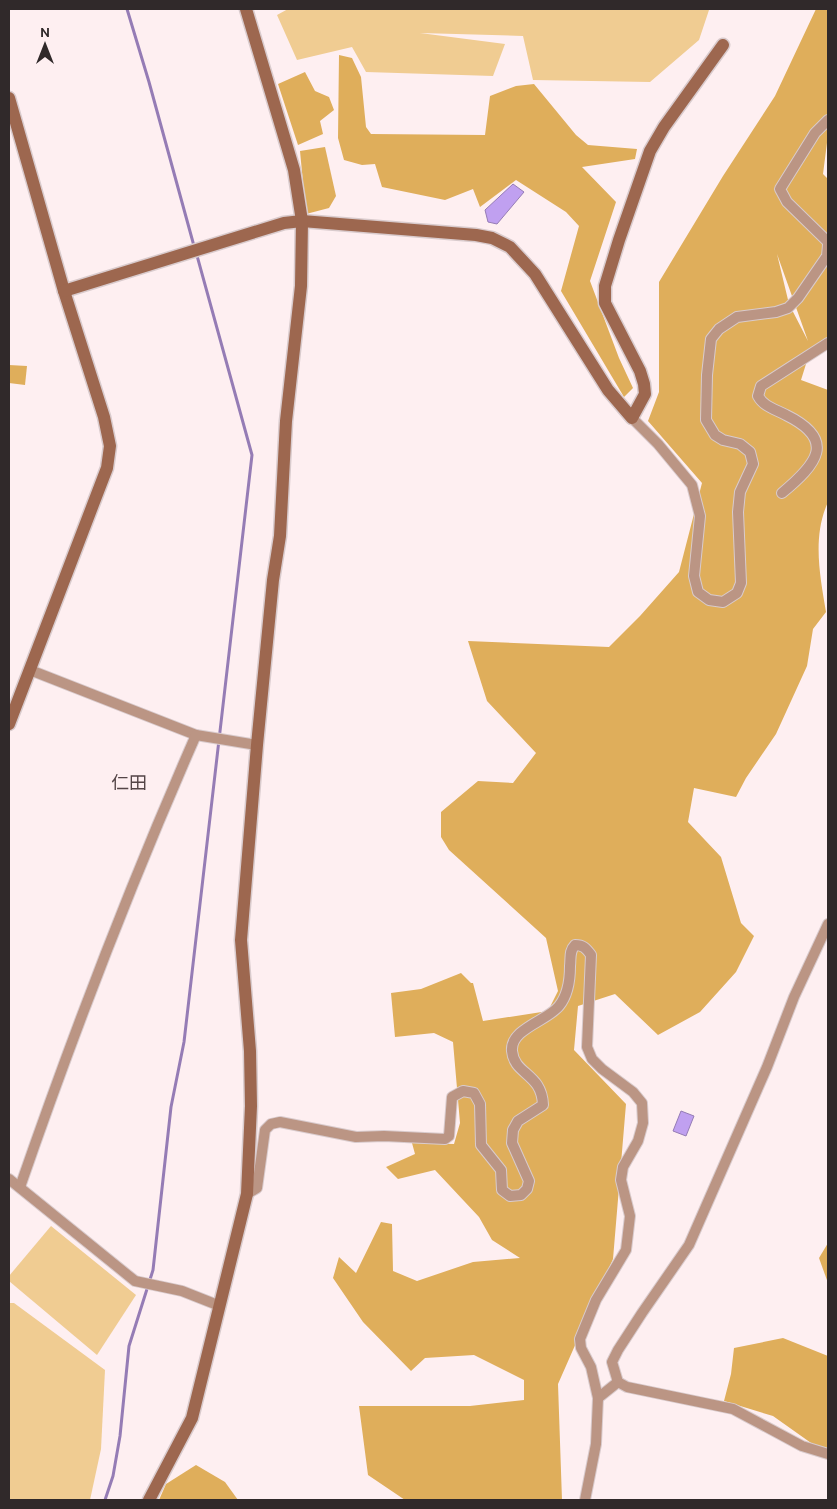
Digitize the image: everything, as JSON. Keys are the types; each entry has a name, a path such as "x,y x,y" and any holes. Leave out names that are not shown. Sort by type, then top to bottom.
{"street":[{"path":"149,1500 192,1418 247,1194 251,1106 250,1051 241,940 272,580 280,536 286,420 301,286 302,221 294,170 246,9"},
{"path":"632,418 645,394 644,384 640,371 605,303 605,286 650,151 664,127 723,45"},
{"path":"9,98 64,291 104,417 110,446 107,468 9,724"},
{"path":"828,120 815,133 780,189 787,202 828,242"},
{"path":"64,291 284,223 302,221 476,235 492,238 510,247 534,274 608,390 658,444 692,485 700,516 694,576 698,592 709,600 723,602 737,593 741,583 738,512 740,492 753,464 750,452 740,444 723,440 715,435 706,420 707,375 711,339 718,329 737,317 776,312 788,308 798,298 827,256 828,246"},
{"path":"782,493 804,475 817,455 818,443 813,432 802,422 762,403 758,396 761,386 828,343"},
{"path":"30,670 196,735 257,744"},
{"path":"20,1187 58,1078 169,795 196,735"},
{"path":"828,924 794,997 767,1067 689,1244 618,1350 612,1362 618,1382 627,1388 733,1409 802,1446 828,1454"},
{"path":"247,1194 257,1188 266,1130 271,1124 280,1122 356,1137 384,1136 445,1139 450,1136 452,1097 463,1091 474,1093 480,1104 480,1145 500,1170 502,1190 510,1196 521,1195 527,1189 529,1181 512,1143 513,1130 518,1121 543,1105 542,1094 536,1081 519,1067 512,1053 512,1044 517,1035 554,1012 566,998 571,950 574,945 582,945 591,955 587,1046 592,1059 602,1070 634,1092 642,1103 643,1123 638,1141 623,1167 621,1180 630,1216 626,1250 596,1300 580,1339 581,1348 592,1368 598,1398 596,1444 585,1500"},
{"path":"9,1179 134,1281 182,1291 220,1306"},
{"path":"598,1398 618,1382"}],"shaded area":[{"path":"288,9 711,9 709,10 699,40 650,82 533,80 523,36 420,33 505,44 493,76 366,72 352,47 297,60 277,15"},
{"path":"816,9 828,9 828,135 823,174 828,179 828,337 811,348 801,380 828,390 828,502 823,515 819,543 820,571 826,612 813,629 807,666 776,734 746,778 736,797 694,788 688,822 721,857 741,923 754,936 736,972 700,1012 658,1035 615,994 578,1006 574,1050 626,1104 613,1259 558,1384 562,1500 405,1500 368,1475 359,1406 470,1406 524,1400 524,1380 474,1355 425,1358 411,1371 363,1322 333,1278 339,1257 356,1273 381,1222 392,1224 393,1271 417,1281 473,1262 520,1258 492,1240 479,1217 435,1170 398,1179 386,1167 415,1154 412,1143 454,1144 460,1123 453,1042 434,1033 395,1037 391,993 421,989 461,973 473,983 483,1021 548,1011 558,991 546,938 449,850 441,837 441,812 478,781 513,783 536,753 487,701 468,641 609,647 640,616 679,572 702,483 648,421 659,392 659,282 723,176 775,96","holes":["777,254 808,341 789,304"]},
{"path":"339,55 352,58 361,77 366,127 371,134 485,135 490,96 516,86 534,84 576,135 588,145 637,149 635,159 582,167 616,202 590,281 619,358 633,388 624,397 561,291 579,226 566,212 516,180 480,207 473,189 445,200 382,187 375,164 362,165 344,160 338,138"},
{"path":"305,72 315,91 329,97 334,110 320,121 323,134 298,145 278,84"},
{"path":"325,147 336,196 329,208 306,214 300,151"},
{"path":"513,184 524,192 497,224 488,222 485,210"},
{"path":"9,365 27,366 25,385 9,383"},
{"path":"681,1111 694,1116 686,1136 673,1131"},
{"path":"51,1226 136,1295 97,1355 9,1281 9,1276"},
{"path":"828,1243 828,1283 819,1258"},
{"path":"9,1303 14,1303 105,1370 101,1449 90,1500 9,1500"},
{"path":"783,1338 828,1356 828,1455 773,1416 724,1401 731,1374 734,1348"},
{"path":"196,1465 225,1482 238,1500 159,1500 166,1484"}],"waterway":[{"path":"127,9 194,246"},
{"path":"105,1500 113,1476 120,1436 129,1346 153,1270 171,1107 184,1042 252,455 196,252"}],"district":[{"name":"仁田","path":"129,784"}]}
